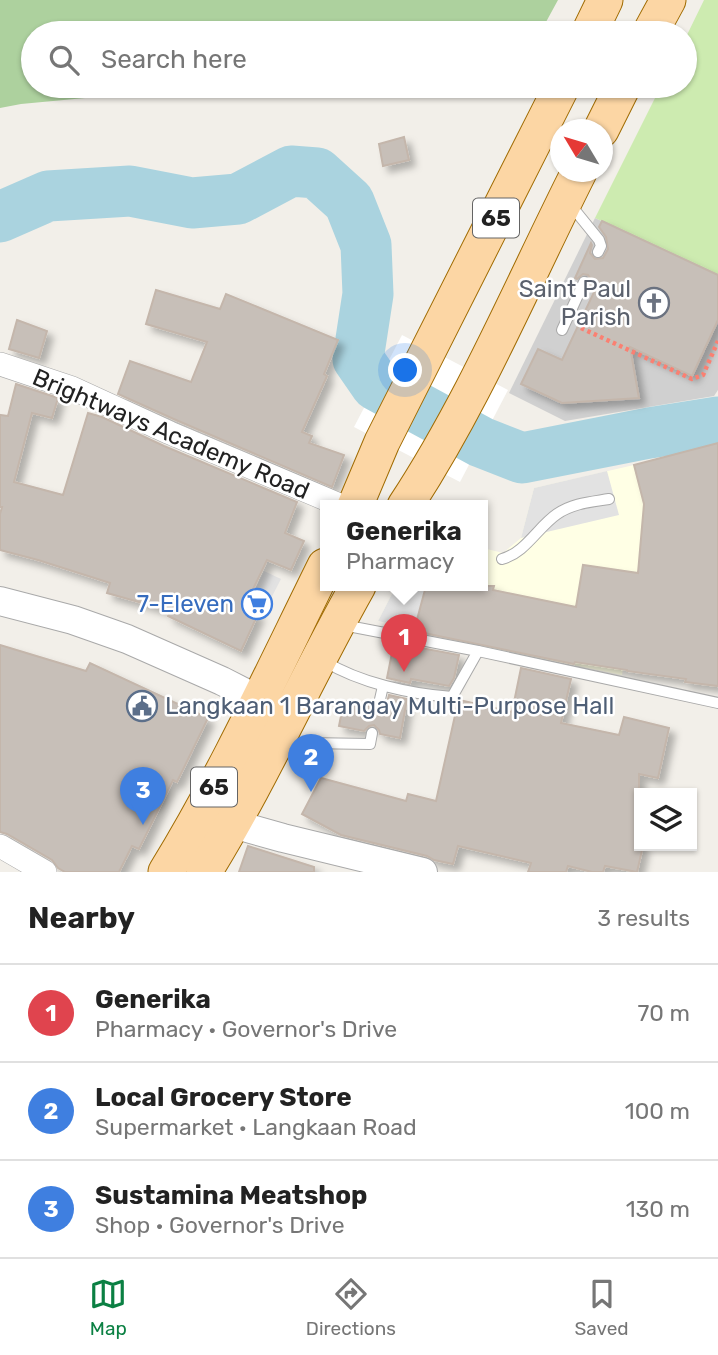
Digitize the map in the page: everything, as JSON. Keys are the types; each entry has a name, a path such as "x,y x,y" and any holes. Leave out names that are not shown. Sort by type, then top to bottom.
{"main road":[{"path":"595,21 606,0"},
{"path":"657,21 668,0"},
{"name":"65","path":"358,500 382,442 556,98"},
{"path":"606,119 617,98"},
{"name":"65","path":"409,500 431,467 479,376 572,185"},
{"name":"65","path":"166,872 191,831 320,576"},
{"name":"65","path":"204,872 233,824 355,591"}],"street":[{"name":"Brightways Academy Road","path":"0,364 72,388 328,500"},
{"path":"0,601 72,620 127,639 259,700"},
{"path":"233,824 423,872"},
{"path":"0,846 45,872"}],"lane":[{"path":"572,185 599,240 601,246 598,252"},
{"path":"564,326 584,282"},
{"path":"502,559 518,551 555,515 572,505 609,499"},
{"path":"337,624 478,651 718,703"},
{"path":"319,657 334,667 383,686 426,695 452,697 478,651"},
{"path":"378,708 383,686"},
{"path":"273,748 306,743 370,744 372,733"}],"path":[{"path":"564,326 692,379 703,375 718,341"}],"shaded area":[{"path":"595,218 718,275 718,390 714,396 565,421 509,393"},
{"path":"718,443 718,502 697,568 639,561 622,675 478,646 378,621 393,591 488,591 488,549 503,553 521,538 534,488"},
{"path":"607,471 619,515 521,538 534,488"},
{"path":"264,571 281,579 266,608 250,600"},
{"path":"393,591 425,591 415,630 378,621"}],"green space":[{"path":"0,0 558,0 547,21 21,21 21,98 85,98 0,108"},
{"path":"704,0 718,0 718,275 595,218 655,98 697,98 697,21 694,21"}],"pier":[{"path":"402,335 508,390 460,482 354,427"}],"building":[{"path":"404,137 409,160 383,166 379,144"},
{"name":"Saint Paul Parish","path":"602,221 718,275 718,320 692,376 630,347 639,398 562,403 521,384 538,349 562,360 596,288 591,285 592,281 588,275 575,278 591,243 590,253 595,259 603,258 608,249 606,237 599,227"},
{"path":"156,290 220,309 226,294 338,340 324,374 327,376 302,432 312,436 309,443 344,455 332,487 118,394 130,361 191,382 207,342 146,324"},
{"path":"17,320 47,331 39,358 9,349"},
{"path":"16,384 58,398 52,418 32,413 14,482 63,495 88,413 297,502 285,533 304,541 291,570 267,560 244,608 258,614 241,651 168,616 171,611 107,593 110,583 0,550 0,415 8,416"},
{"path":"718,443 718,686 575,662 574,664 414,631 425,591 488,591 488,586 494,586 493,590 576,607 583,565 638,573 644,504 634,465"},
{"path":"0,645 86,671 90,663 208,718 177,782 173,780 139,849 132,846 119,872 65,872 52,860 0,832"},
{"path":"410,646 459,655 454,678 449,686 387,678 392,653 408,656"},
{"path":"521,668 571,679 561,723 619,735 624,717 669,728 658,778 639,774 639,788 634,788 634,851 642,851 637,872 605,866 603,872 592,872 568,866 566,872 528,872 531,863 458,846 453,864 341,835 302,814 321,778 406,801 408,794 436,801 459,700 512,712"},
{"path":"389,695 407,699 400,738 380,734 374,725 364,731 339,726 344,701 370,706 372,713 380,716 385,710"},
{"path":"248,846 314,867 314,872 239,872"}],"waterway":[{"path":"0,217 48,196 130,191 192,203 238,199 291,171 317,173 349,202 366,245 368,294 358,359 376,385 481,442 522,458 718,422"}],"place":[{"name":"Saint Paul Parish","path":"654,303"},
{"name":"7-Eleven","path":"257,604"},
{"name":"Generika","path":"404,672"},
{"name":"Langkaan 1 Barangay Multi-Purpose Hall","path":"142,706"},
{"name":"Local Grocery Store","path":"311,792"},
{"name":"Sustamina Meatshop","path":"143,825"}]}
